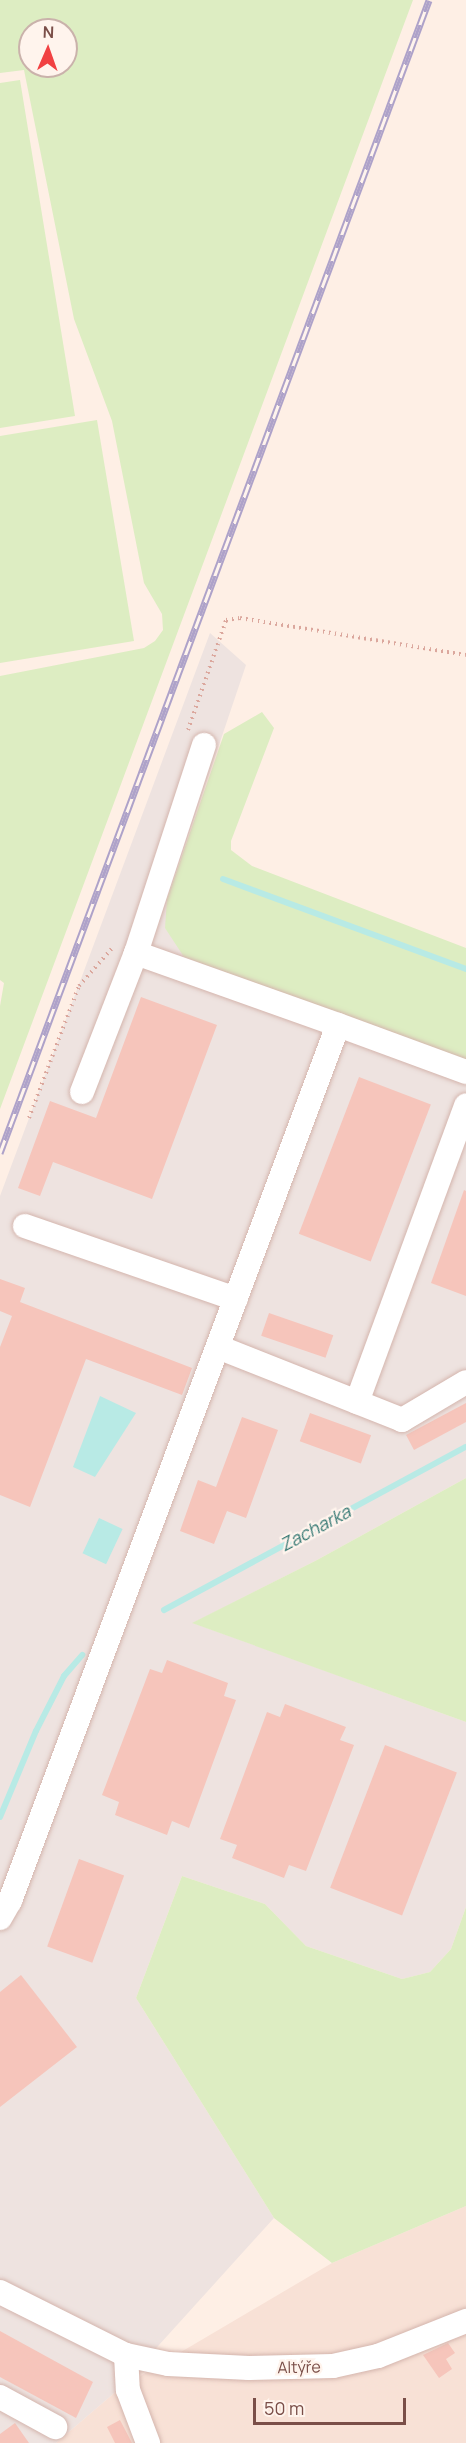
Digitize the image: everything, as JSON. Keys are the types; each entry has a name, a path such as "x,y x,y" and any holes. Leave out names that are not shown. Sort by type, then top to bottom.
{"street":[{"path":"82,1092 136,954 204,745"},
{"path":"136,954 466,1072"},
{"path":"0,1918 10,1901 338,1025"},
{"path":"357,1402 466,1105"},
{"path":"25,1226 236,1299"},
{"path":"218,1347 402,1420 466,1382"},
{"name":"Altýře","path":"0,2292 126,2355 168,2364 249,2368 333,2366 378,2356 466,2321"},
{"path":"126,2355 128,2390 148,2443"},
{"path":"0,2397 55,2427"}],"shaded area":[{"path":"210,633 246,665 167,899 466,1061 466,1478 317,1560 193,1623 466,1722 466,1907 451,1949 430,1972 402,1979 306,1946 265,1904 182,1876 136,1998 274,2218 120,2388 56,2443 0,2443 0,1196"},
{"path":"466,2206 466,2443 56,2443 120,2388 332,2263"}],"green space":[{"path":"0,0 413,0 0,1109 0,1006 4,983 0,980 0,676 144,648 155,641 163,630 162,614 144,583 112,421 74,319 26,78 78,78 78,18 18,18 18,71 0,73"},
{"path":"20,80 75,416 0,428 0,83"},
{"path":"97,420 134,641 0,663 0,436"},
{"path":"262,712 274,728 231,841 231,850 252,866 466,948 466,1061 184,957 165,928 167,899 224,734"},
{"path":"466,1478 466,1722 192,1623 317,1560"},
{"path":"182,1876 265,1904 306,1946 402,1979 430,1972 451,1949 466,1907 466,2206 332,2263 274,2218 136,1998"}],"water":[{"path":"100,1396 136,1413 95,1477 73,1467"},
{"path":"99,1518 123,1529 106,1564 83,1553"}],"building":[{"path":"141,997 217,1025 152,1199 53,1162 40,1196 18,1188 50,1101 96,1118"},
{"path":"359,1077 431,1105 371,1261 299,1234"},
{"path":"464,1190 466,1191 466,1296 431,1283"},
{"path":"0,1279 25,1288 20,1302 192,1368 182,1395 86,1359 30,1507 0,1495 0,1347 12,1316 0,1311"},
{"path":"269,1313 333,1335 325,1358 261,1336"},
{"path":"466,1403 466,1422 414,1450 406,1435"},
{"path":"310,1413 371,1435 361,1463 300,1441"},
{"path":"242,1417 278,1430 246,1518 227,1511 214,1544 180,1531 198,1480 216,1487"},
{"path":"167,1660 228,1683 224,1696 236,1700 189,1828 172,1821 167,1835 115,1815 119,1802 102,1795 150,1669 162,1673"},
{"path":"285,1704 346,1727 340,1740 354,1745 306,1871 289,1865 284,1878 232,1858 237,1845 220,1839 267,1712 280,1717"},
{"path":"385,1745 457,1773 402,1915 330,1888"},
{"path":"79,1859 124,1875 92,1963 47,1946"},
{"path":"21,1975 77,2047 0,2107 0,1992"},
{"path":"0,2331 93,2382 76,2418 0,2377"},
{"path":"448,2343 455,2353 446,2359 452,2369 439,2378 423,2355"},
{"path":"120,2420 132,2443 115,2443 107,2427"},
{"path":"15,2423 29,2443 0,2443 0,2434"}],"waterway":[{"path":"223,879 466,969"},
{"name":"Zacharka","path":"164,1610 466,1447"},
{"name":"Zacharka","path":"0,1817 36,1731 64,1676 82,1655"}],"railway":[{"path":"0,1153 429,0"}]}
